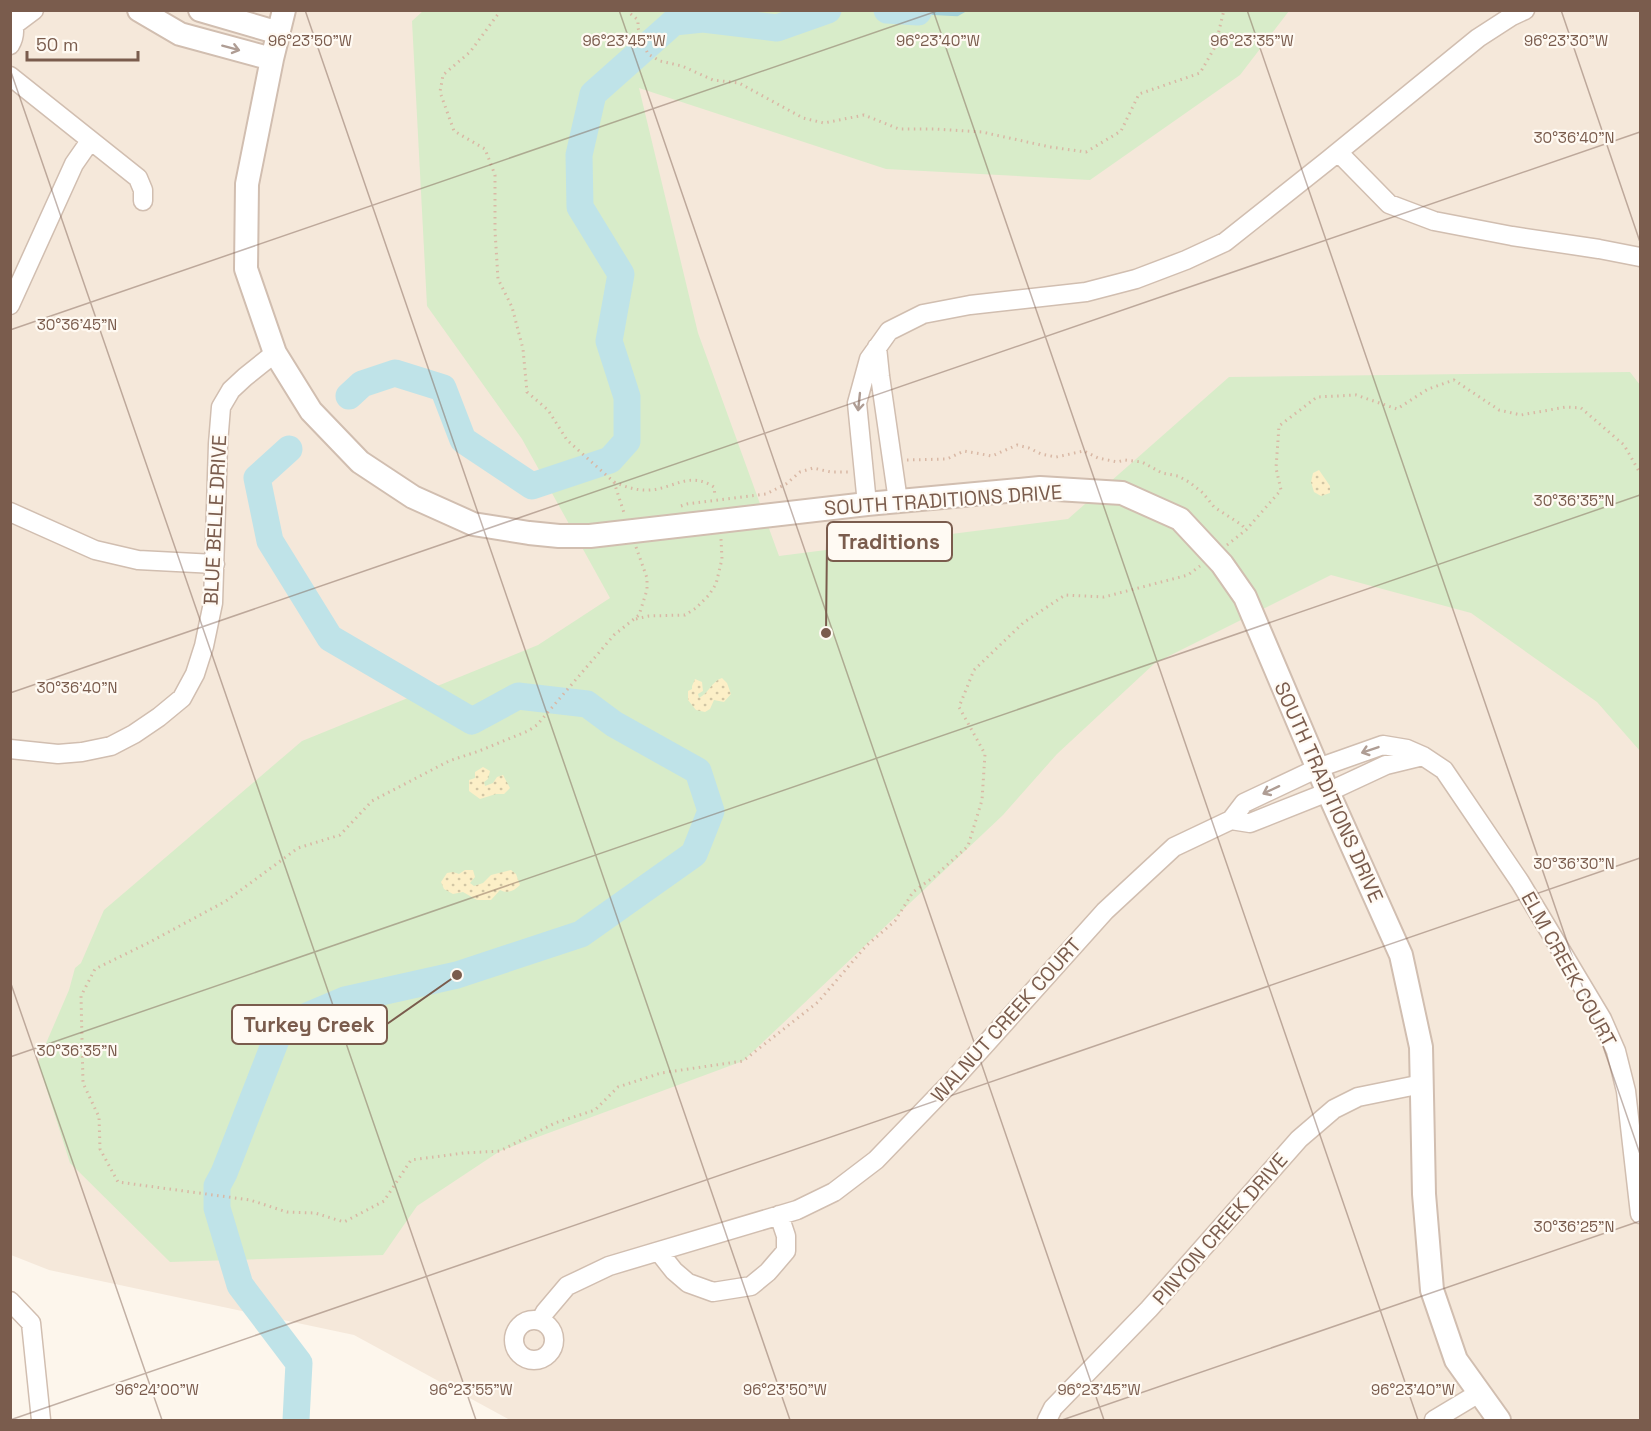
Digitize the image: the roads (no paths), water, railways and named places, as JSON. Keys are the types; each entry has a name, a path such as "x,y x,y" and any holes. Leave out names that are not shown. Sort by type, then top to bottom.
{"street":[{"path":"10,45 14,33 12,21 34,10"},
{"path":"139,10 180,34 272,59"},
{"path":"200,10 279,33"},
{"name":"SOUTH TRADITIONS DRIVE","path":"284,10 247,184 246,269 275,353 311,411 360,462 413,497 473,524 529,533 590,536 867,504 1040,488 1122,493 1180,519 1215,555 1245,597 1328,792 1401,955 1421,1047 1424,1194 1432,1290 1456,1360 1499,1420"},
{"path":"867,504 857,403 869,359 889,331 923,314 970,305 1086,292 1136,279 1225,242 1478,38 1525,10"},
{"path":"10,53 15,78 138,178 143,190 143,201"},
{"path":"10,304 74,164 90,141"},
{"path":"1338,152 1389,204 1434,221 1641,257"},
{"path":"877,347 898,501"},
{"name":"BLUE BELLE DRIVE","path":"10,749 58,754 111,746 134,734 182,698 195,674 204,646 213,603 221,407 231,390 244,377 275,353"},
{"path":"10,512 95,550 138,560 215,564"},
{"name":"ELM CREEK COURT","path":"1318,768 1383,745 1407,749 1423,756 1444,770 1514,873 1602,1019 1616,1051 1626,1091 1641,1214"},
{"path":"1328,792 1386,765 1423,756"},
{"name":"WALNUT CREEK COURT","path":"540,1321 544,1312 567,1286 609,1266 779,1215 834,1192 876,1160 956,1077 1105,911 1174,847 1231,820 1244,803 1318,768"},
{"name":"WALNUT CREEK COURT","path":"1231,820 1250,823 1328,792"},
{"name":"PINYON CREEK DRIVE","path":"1047,1420 1053,1408 1149,1309 1299,1139 1334,1108 1358,1097 1422,1084"},
{"path":"659,1252 674,1271 688,1283 713,1292 751,1286 768,1272 786,1251 786,1236 779,1215"},
{"path":"10,1301 31,1323 40,1420"},
{"path":"1434,1420 1479,1393"}],"waterway":[{"path":"349,396 362,384 395,373 443,388 463,440 532,486 610,460 627,441 627,397 609,341 621,274 580,207 579,155 593,94 674,22 703,19 777,28 828,10"},
{"path":"887,10 918,12 919,10"},
{"path":"918,12 957,14 964,10"},
{"path":"289,449 257,478 270,541 330,638 472,721 518,696 587,704 614,724 698,771 711,811 694,854 581,934 457,975 345,1000 281,1027 217,1186 217,1208 240,1285 299,1363 296,1420"}],"place":[{"name":"Traditions","path":"826,633"},
{"name":"Turkey Creek","path":"457,975"}]}
